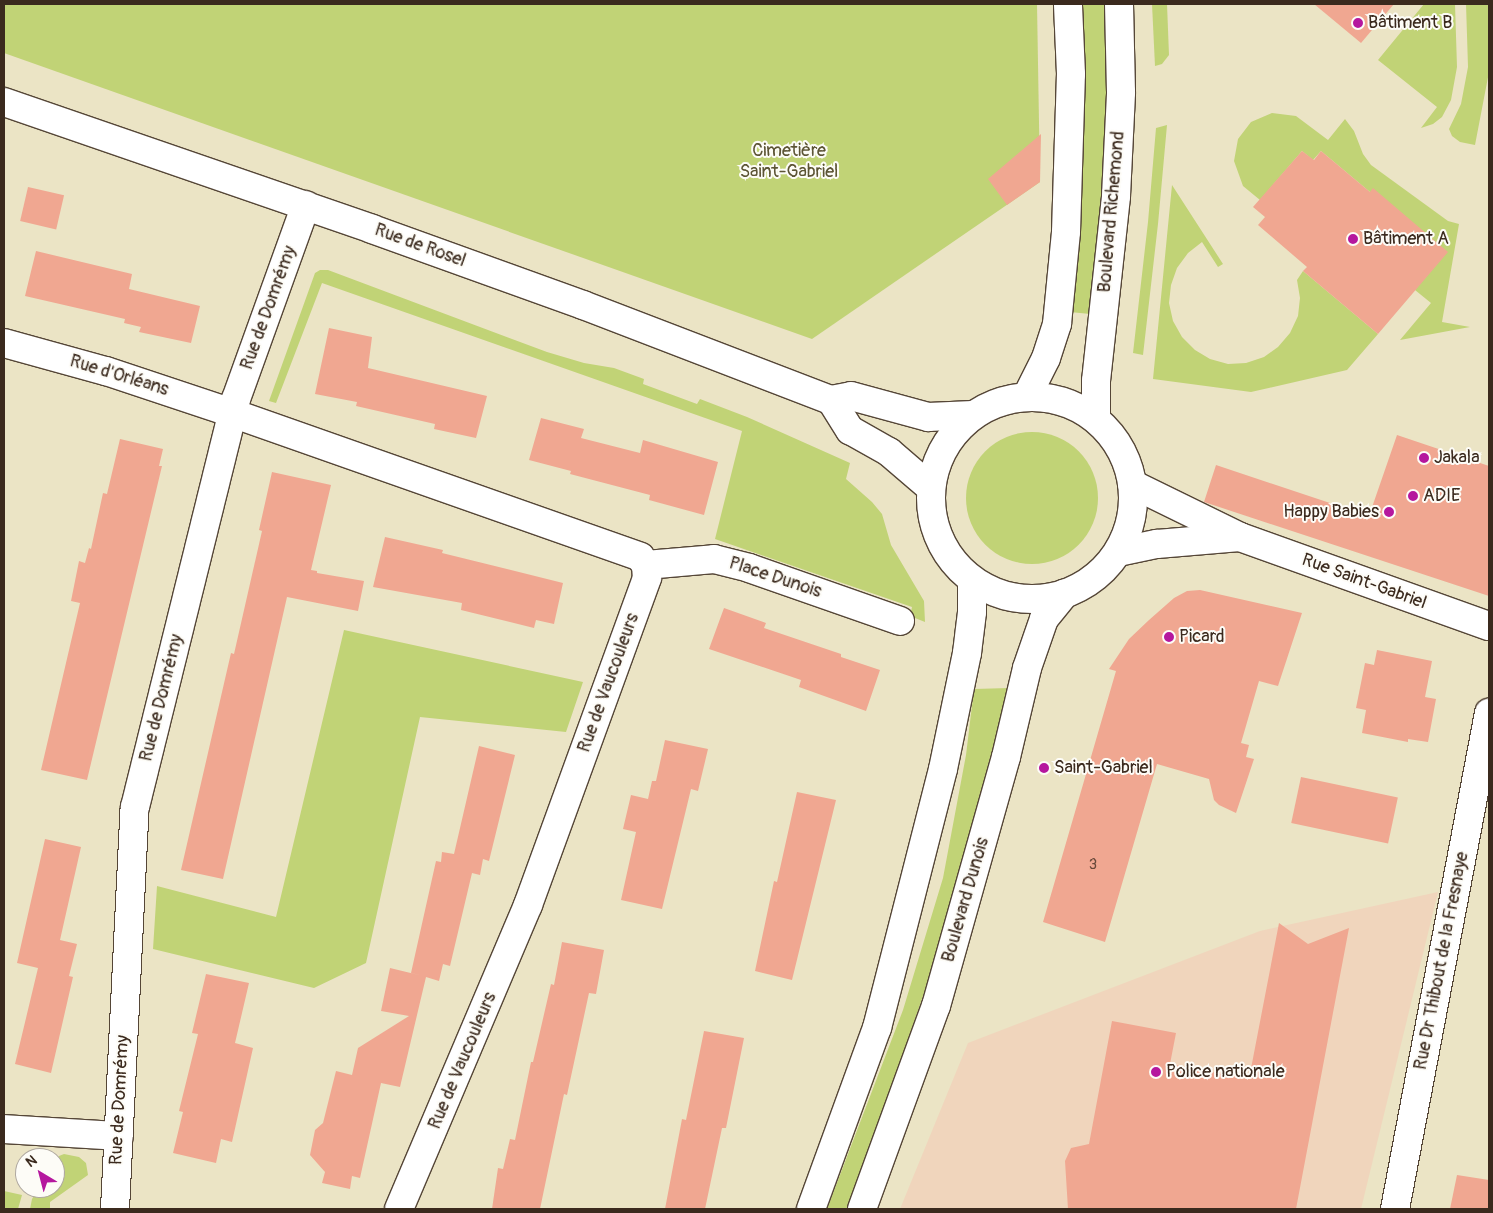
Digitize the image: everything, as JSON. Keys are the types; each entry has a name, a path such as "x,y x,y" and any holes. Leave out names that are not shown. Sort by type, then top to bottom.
{"street":[{"path":"1027,396 1046,358 1056,324 1066,232 1072,74 1068,4"},
{"name":"Boulevard Richemond","path":"1096,419 1096,381 1116,196 1121,92 1118,4"},
{"name":"Rue de Rosel","path":"4,102 306,205 583,305 831,400 851,396 928,417 973,415"},
{"name":"Rue de Domrémy","path":"115,1209 135,807 232,413 306,205"},
{"name":"Rue d'Orléans","path":"4,343 106,371 232,413"},
{"path":"1027,396 1060,400 1084,410 1096,419 1126,458 1132,484 1133,502 1131,521 1118,552 1096,576 1065,592 1038,598 1010,596 972,582 951,557 941,540 931,508 931,488 943,451 951,438 973,415 997,403 1027,396"},
{"path":"831,400 850,430 889,452 931,488"},
{"path":"232,413 640,557 646,565"},
{"name":"Rue Saint-Gabriel","path":"1132,484 1240,537 1489,626"},
{"name":"Rue Saint-Gabriel","path":"1118,552 1157,544 1240,537"},
{"name":"Place Dunois","path":"646,565 714,558 749,568 900,621"},
{"name":"Rue de Vaucouleurs","path":"399,1209 528,905 647,578 646,565"},
{"path":"811,1209 880,1018 943,769 967,652 972,612 972,582"},
{"name":"Boulevard Dunois","path":"862,1209 936,1006 1006,757 1027,668 1044,619 1065,592"},
{"name":"Rue Dr Thibout de la Fresnaye","path":"1395,1209 1489,714"},
{"path":"4,1129 119,1136"}],"shaded area":[{"path":"1438,892 1361,1209 900,1209 968,1043 1260,931"}],"green space":[{"name":"Cimetière Saint-Gabriel","path":"4,4 1037,4 1040,182 812,339 4,53"},
{"path":"1078,4 1106,4 1108,66 1105,154 1090,314 1070,312 1081,180 1081,74"},
{"path":"1152,4 1167,4 1169,55 1162,64 1155,66"},
{"path":"1424,4 1455,4 1457,67 1451,100 1442,117 1433,124 1421,128 1437,107 1378,60"},
{"path":"1466,4 1489,4 1489,72 1475,145 1460,142 1452,136 1449,129 1461,104 1468,67"},
{"path":"1272,113 1296,116 1328,140 1345,119 1354,131 1363,154 1371,165 1448,221 1459,224 1442,322 1470,327 1400,340 1431,303 1415,290 1370,192 1321,151 1313,160 1302,151 1260,200 1243,186 1234,161 1238,139 1251,122"},
{"path":"1167,125 1143,355 1133,353 1148,222 1156,128"},
{"path":"1172,185 1223,264 1218,267 1202,242 1188,253 1177,268 1171,285 1169,303 1173,321 1182,337 1195,350 1210,359 1228,364 1246,363 1264,357 1278,347 1290,333 1298,316 1300,298 1297,280 1303,271 1378,334 1347,370 1251,392 1153,379"},
{"path":"320,270 328,270 547,352 584,363 614,368 644,379 643,384 697,404 700,399 747,417 850,463 846,479 872,502 882,514 891,545 924,601 925,622 910,616 912,607 715,539 742,431 322,283 276,403 269,401 315,273"},
{"path":"1032,432 1057,437 1069,443 1087,461 1093,473 1098,498 1093,523 1087,535 1069,553 1057,559 1032,564 1007,559 995,553 977,535 971,523 966,498 971,473 977,461 995,443 1007,437"},
{"path":"344,630 583,682 566,732 420,717 366,963 314,988 153,949 157,886 276,917"},
{"path":"1009,688 935,961 877,1130 847,1209 827,1209 903,1010 943,878 966,755 974,689"},
{"path":"65,1154 79,1157 86,1163 88,1175 65,1191"},
{"path":"4,1191 15,1193 15,1198 21,1198 18,1209 4,1209"},
{"path":"56,1198 50,1202 50,1209 30,1209 32,1199"}],"building":[{"name":"Bâtiment B","path":"1314,4 1394,4 1361,43"},
{"path":"1041,134 1040,182 1007,205 988,179"},
{"name":"Bâtiment A","path":"1302,151 1314,160 1321,151 1370,192 1373,188 1448,252 1378,334 1303,271 1307,267 1258,225 1265,217 1253,207"},
{"path":"28,187 64,195 56,229 20,221"},
{"path":"36,251 132,274 129,289 200,306 191,343 139,332 141,327 124,323 125,319 25,296"},
{"path":"329,328 372,337 368,368 487,396 476,438 434,429 435,424 356,406 357,402 315,394"},
{"path":"541,418 584,429 581,438 640,453 643,440 718,462 704,515 649,500 650,495 570,474 571,471 529,460"},
{"path":"1397,435 1489,466 1489,596 1204,502 1216,465 1369,516"},
{"path":"120,439 163,449 159,466 162,466 87,780 41,770 80,603 71,601 79,561 85,563 89,548 91,549 103,493 107,494"},
{"path":"272,472 331,485 311,570 317,571 317,573 364,581 358,611 287,597 223,879 181,870 231,653 234,654 262,531 259,530"},
{"path":"385,537 443,550 442,553 563,583 554,624 536,620 534,628 461,610 462,603 373,587"},
{"path":"1200,590 1302,613 1278,686 1259,681 1241,743 1249,745 1246,757 1254,759 1236,813 1219,805 1214,800 1209,779 1157,764 1105,942 1043,922 1116,671 1109,669 1129,639 1174,598 1187,591"},
{"path":"724,608 766,623 764,628 841,654 841,657 880,670 866,711 799,687 801,680 709,649"},
{"path":"1377,650 1432,661 1425,697 1436,699 1428,742 1408,739 1408,742 1362,733 1366,710 1356,708 1365,663 1374,665"},
{"path":"665,740 708,749 698,791 691,789 662,909 621,900 636,832 623,829 631,795 648,799 652,781 656,781"},
{"path":"479,746 515,755 489,861 483,859 480,875 472,873 450,966 443,964 439,981 426,977 400,1087 381,1083 360,1178 352,1176 350,1189 322,1183 325,1172 310,1155 315,1130 323,1123 336,1071 352,1075 358,1048 409,1016 381,1011 390,968 423,976 411,973 436,861 441,862 442,852 454,854"},
{"path":"1301,777 1398,798 1388,844 1291,823"},
{"path":"797,792 836,800 792,980 755,971 774,881 777,882"},
{"path":"45,839 81,847 60,940 77,944 69,976 73,977 51,1073 15,1064 38,968 17,963"},
{"name":"Police nationale","path":"1279,923 1308,944 1349,928 1296,1209 1068,1209 1065,1161 1071,1148 1089,1144 1112,1021 1176,1033 1170,1064 1249,1079"},
{"path":"562,942 604,950 596,994 589,993 567,1095 564,1094 540,1209 492,1209 498,1168 503,1169 510,1139 515,1140 531,1062 533,1062 551,984 554,985"},
{"path":"206,974 249,983 235,1043 253,1048 232,1142 221,1139 216,1163 173,1153 183,1112 179,1111 198,1034 192,1033"},
{"path":"704,1031 744,1038 726,1128 722,1128 705,1209 665,1209 682,1119 686,1120"},
{"path":"1457,1175 1489,1180 1489,1209 1450,1209"}],"place":[{"name":"Bâtiment B","path":"1358,23"},
{"name":"Bâtiment A","path":"1353,239"},
{"name":"Jakala","path":"1424,458"},
{"name":"ADIE","path":"1413,496"},
{"name":"Happy Babies","path":"1389,512"},
{"name":"Picard","path":"1169,637"},
{"name":"Saint-Gabriel","path":"1044,768"},
{"name":"Police nationale","path":"1156,1072"}]}
